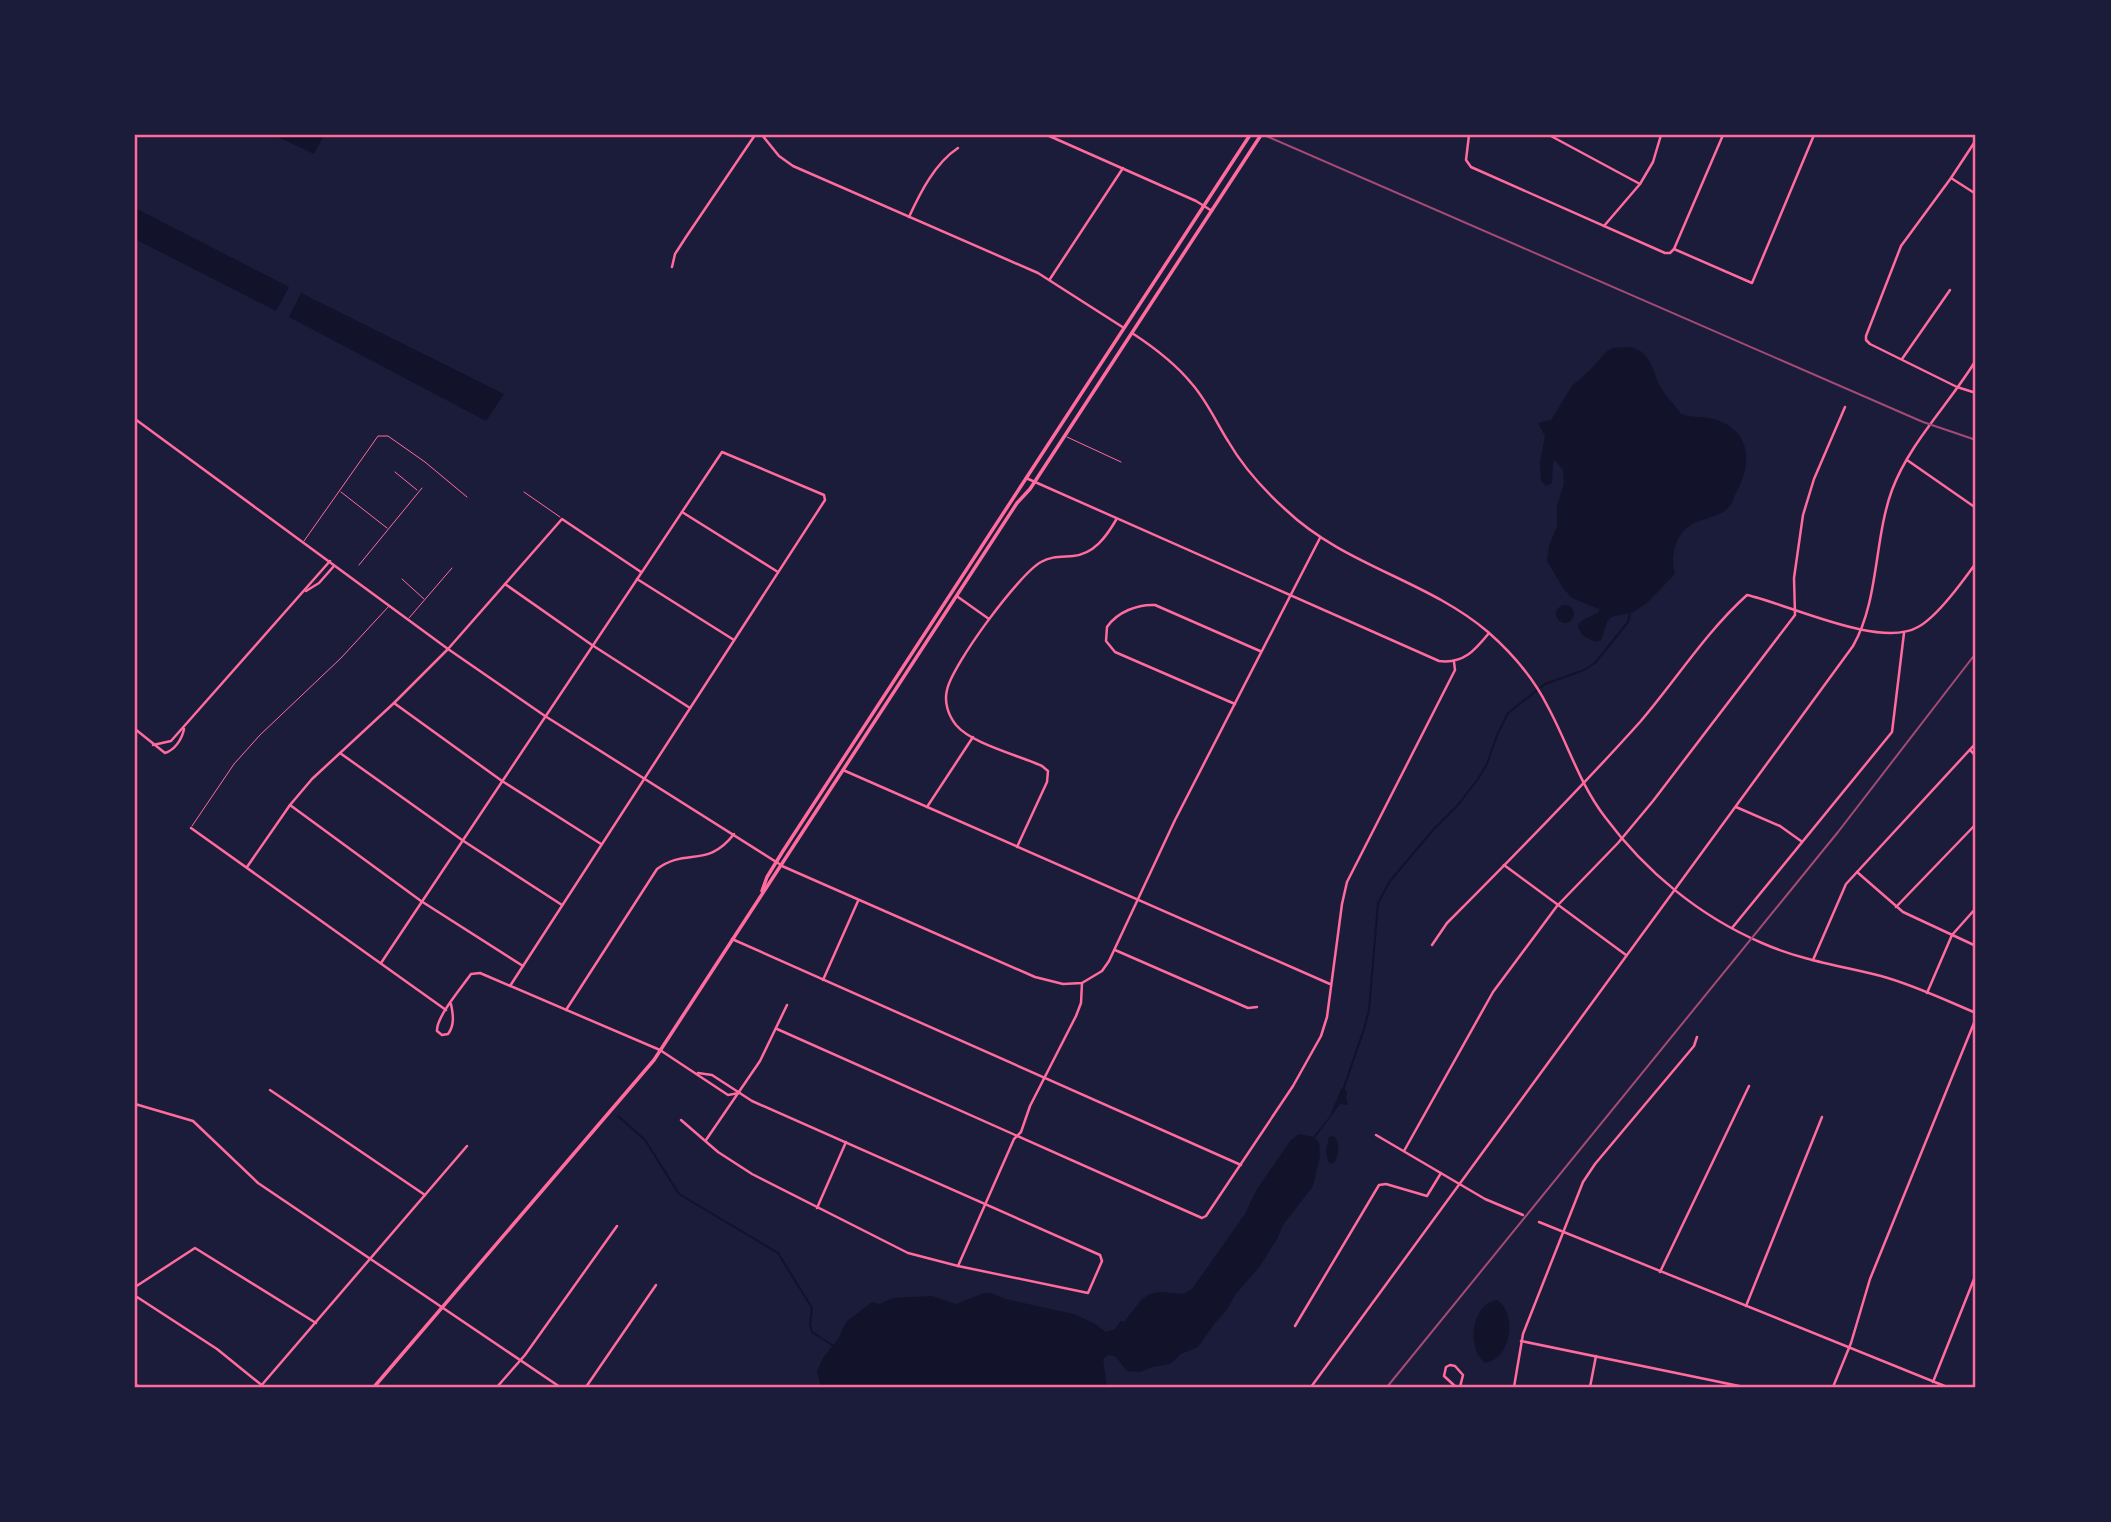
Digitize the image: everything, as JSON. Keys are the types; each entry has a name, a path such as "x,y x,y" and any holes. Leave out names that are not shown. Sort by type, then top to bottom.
{"main road":[{"path":"760,896 776,862 1250,135"},
{"path":"373,1387 648,1068 1261,135"},
{"path":"1124,328 1132,333"},
{"path":"951,593 957,596"},
{"path":"838,766 843,770"}],"street":[{"path":"673,267 675,254 755,135"},
{"path":"762,135 779,156 793,166 1050,279 1124,328"},
{"path":"1047,135 1212,211"},
{"path":"1469,135 1468,165 1665,253 1674,249 1723,135"},
{"path":"1549,135 1640,184"},
{"path":"1604,226 1640,184 1653,162 1661,135"},
{"path":"1674,249 1752,283 1814,135"},
{"path":"1976,140 1901,246 1866,340 1957,387 1976,393"},
{"path":"909,216 937,169 948,155 958,148"},
{"path":"1050,279 1123,168"},
{"path":"1951,178 1976,194"},
{"path":"1902,359 1950,290"},
{"path":"1132,333 1178,368 1202,397 1229,443 1255,478 1287,512 1320,538 1351,556 1442,599 1489,633 1521,666 1548,706 1583,784 1622,839 1675,890 1760,943 1813,960 1884,977 1976,1013"},
{"path":"1311,1387 1853,646 1862,628 1895,483 1930,425 1976,360"},
{"path":"1796,611 1793,601 1794,578 1803,515 1814,479 1845,407"},
{"path":"135,419 448,649 545,716 776,862 858,901 1035,977 1063,984 1082,983 1102,971 1115,950 1261,651 1320,538"},
{"path":"381,963 722,452 826,497 510,986"},
{"path":"1907,460 1976,508"},
{"path":"1026,478 1440,662 1454,662 1472,652 1489,633"},
{"path":"682,512 778,572"},
{"path":"247,867 290,804 312,779 448,649 562,519 641,572"},
{"path":"1017,847 1048,782 1048,771 1038,764 962,731 950,715 946,693 954,673 989,619 1032,568 1048,559 1081,555 1094,549 1116,519"},
{"path":"153,745 171,741 330,561"},
{"path":"1432,945 1447,923 1583,784 1643,718 1711,633 1747,595 1862,628 1904,633 1924,623 1976,564"},
{"path":"303,592 319,583 335,565"},
{"path":"637,579 734,640"},
{"path":"505,584 592,645 690,708"},
{"path":"957,596 989,619"},
{"path":"1235,704 1115,652 1107,641 1107,627 1120,614 1141,606 1156,605 1261,651"},
{"path":"1404,1151 1493,992 1557,906 1622,839 1653,801 1796,611"},
{"path":"1732,928 1892,733 1904,633"},
{"path":"777,1029 1202,1217 1209,1213 1314,1051 1327,1017 1342,904 1350,875 1455,670 1454,662"},
{"path":"394,703 502,780 601,844"},
{"path":"135,729 163,753 168,753 182,738 185,725"},
{"path":"927,807 973,737"},
{"path":"1813,960 1841,893 1857,872 1976,743"},
{"path":"1970,750 1976,756"},
{"path":"340,753 462,840 562,905"},
{"path":"843,770 1331,984"},
{"path":"290,804 421,901 523,966"},
{"path":"1736,807 1787,830 1801,841"},
{"path":"1896,907 1976,824"},
{"path":"191,828 446,1010"},
{"path":"566,1010 657,869 674,860 718,852 734,834"},
{"path":"1504,865 1626,955"},
{"path":"1857,872 1896,907 1976,946"},
{"path":"823,979 858,901"},
{"path":"1927,993 1952,935 1976,908"},
{"path":"732,939 1241,1165"},
{"path":"1115,950 1248,1008 1257,1007"},
{"path":"451,1004 452,1030 442,1035 436,1026 471,974 475,973 660,1050 728,1095 739,1093"},
{"path":"958,1266 1014,1139 1021,1132 1044,1078 1076,1016 1082,995 1082,983"},
{"path":"706,1141 760,1061 787,1006"},
{"path":"1833,1387 1849,1347 1867,1287 1976,1018"},
{"path":"1514,1387 1521,1341 1562,1233 1589,1172 1694,1046 1697,1037"},
{"path":"681,1120 752,1174 908,1253 1088,1293 1102,1256 739,1093 712,1075 698,1073"},
{"path":"1660,1272 1749,1086"},
{"path":"270,1090 425,1195"},
{"path":"135,1104 193,1121 258,1183 560,1387"},
{"path":"1746,1307 1822,1117"},
{"path":"1376,1135 1485,1199 1523,1215"},
{"path":"817,1208 846,1142"},
{"path":"136,1297 217,1349 262,1386 467,1146"},
{"path":"1295,1326 1379,1185 1385,1184 1427,1196 1441,1173"},
{"path":"1539,1222 1944,1387"},
{"path":"497,1387 521,1360 617,1226"},
{"path":"135,1287 195,1248 316,1323"},
{"path":"1933,1382 1976,1273"},
{"path":"586,1387 656,1285"},
{"path":"1521,1341 1744,1387"},
{"path":"1590,1387 1596,1356"},
{"path":"1450,1365 1455,1366 1463,1375 1458,1387 1444,1376 1446,1367 1450,1365"},
{"path":"135,1385 141,1387"}],"lane":[{"path":"303,541 378,436 385,434 467,497"},
{"path":"1065,435 1121,462"},
{"path":"395,472 418,492"},
{"path":"359,565 422,488"},
{"path":"339,491 388,529"},
{"path":"524,492 562,519"},
{"path":"408,620 452,568"},
{"path":"402,579 425,600"},
{"path":"191,828 193,820 251,745 341,658 390,606"}],"shaded area":[{"path":"274,135 324,135 314,154"},
{"path":"135,208 289,287 276,311 135,239"},
{"path":"301,293 504,394 486,421 289,317"},
{"path":"1630,347 1648,359 1659,385 1681,414 1714,419 1733,429 1744,445 1746,464 1741,483 1729,507 1691,525 1680,536 1674,551 1675,574 1649,601 1634,612 1611,617 1601,640 1595,642 1582,635 1578,626 1581,621 1599,612 1599,609 1572,598 1547,561 1549,546 1557,526 1557,506 1564,483 1563,470 1555,460 1552,483 1546,486 1541,481 1540,463 1545,436 1538,423 1551,420 1572,386 1606,352 1612,348"},
{"path":"1565,605 1571,608 1574,614 1571,620 1565,623 1559,620 1556,614 1559,608"},
{"path":"1344,1088 1348,1105 1340,1104 1315,1138 1319,1143 1320,1156 1313,1186 1283,1225 1260,1266 1235,1295 1198,1347 1181,1354 1170,1364 1140,1372 1127,1371 1115,1356 1108,1355 1103,1359 1107,1387 821,1387 817,1371 823,1358 838,1339 846,1322 872,1302 879,1304 893,1298 932,1296 956,1304 991,1293 1005,1299 1074,1314 1106,1332 1115,1329 1121,1321 1124,1322 1142,1299 1150,1294 1183,1294 1192,1289 1245,1214 1257,1189 1291,1140 1299,1134 1313,1137 1330,1116 1341,1089"},
{"path":"1329,1137 1336,1138 1338,1148 1332,1164 1328,1162 1326,1151"},
{"path":"1497,1300 1508,1315 1509,1335 1501,1353 1494,1360 1485,1363 1475,1347 1474,1327 1481,1309"}],"waterway":[{"path":"1343,1090 1369,1010 1378,903 1390,881 1478,779 1508,713 1545,684 1584,670 1595,663 1628,622 1630,613"},
{"path":"618,1116 645,1140 679,1194 778,1253 812,1308 812,1332 832,1345"}],"railway":[{"path":"1264,135 1923,422 1976,440"},
{"path":"1387,1387 1838,832 1976,653"}]}
